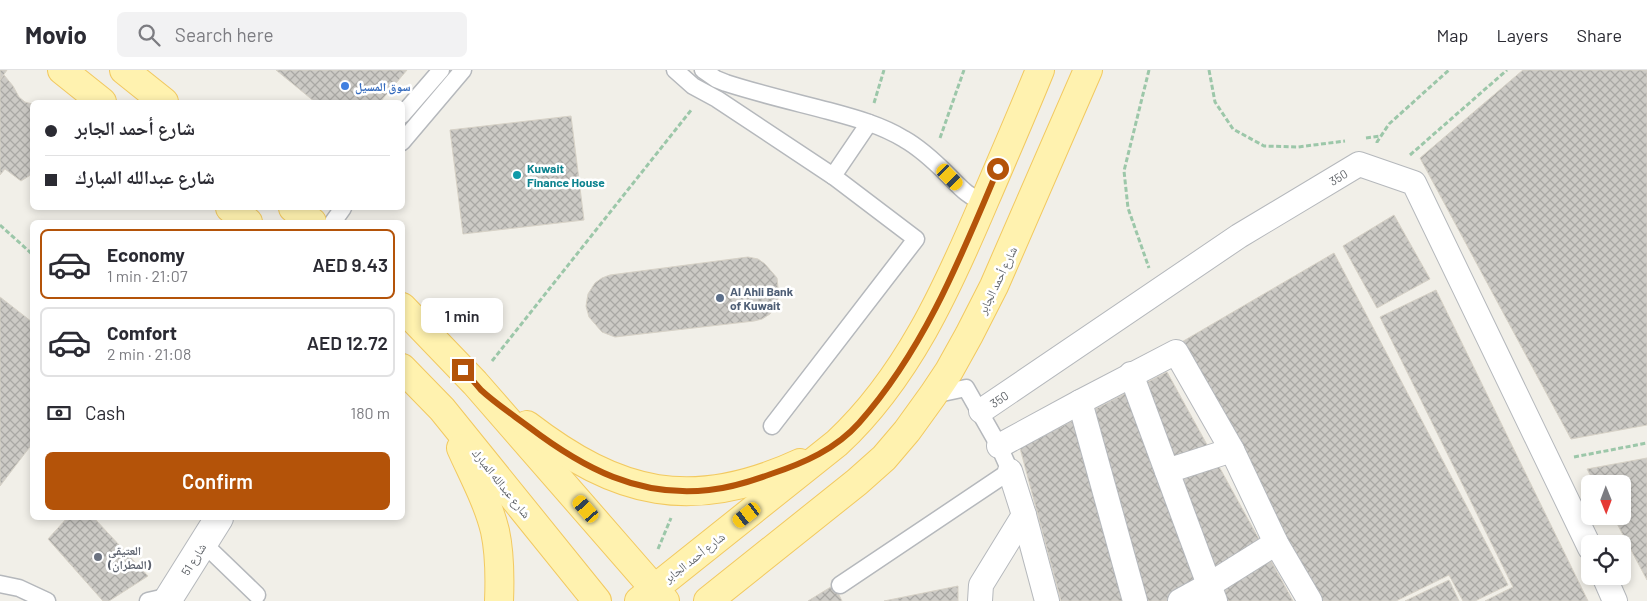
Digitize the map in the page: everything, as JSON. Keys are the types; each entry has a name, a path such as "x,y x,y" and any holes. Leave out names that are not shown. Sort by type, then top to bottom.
{"main road":[{"path":"62,70 100,100"},
{"path":"124,70 162,100"},
{"name":"شارع أحمد الجابر","path":"653,597 838,443 858,424 877,400 916,344 958,264 1040,70"},
{"name":"شارع أحمد الجابر","path":"708,601 858,482 884,458 907,431 933,395 965,342 994,286 1018,235 1088,70"},
{"path":"233,210 245,220"},
{"path":"296,210 309,220"},
{"path":"405,310 479,386 653,597"},
{"name":"شارع عبدالله المبارك","path":"405,371 442,409 597,601"},
{"path":"479,386 542,437 588,466 626,483 665,491 710,490 748,481 791,467 838,443"},
{"path":"442,409 490,514 500,570 499,601"}],"street":[{"name":"350","path":"981,411 1239,236 1359,164 1414,183 1584,535"},
{"path":"1000,446 1131,374 1176,352 1232,450 1276,543 1310,601"},
{"path":"1131,374 1212,593"},
{"path":"1080,402 1134,601"},
{"path":"1167,471 1232,450"},
{"path":"1010,471 1047,601"},
{"path":"980,601 980,585 1024,515"},
{"name":"شارع 51","path":"162,599 217,520"},
{"path":"1180,601 1212,593 1276,543"},
{"path":"1608,585 1616,601"}],"lane":[{"path":"405,112 441,70"},
{"path":"405,138 463,70"},
{"path":"675,70 693,86 717,99 833,176 916,239 772,426"},
{"path":"704,93 710,75 736,86 882,128 904,139 932,160 966,193 984,202"},
{"path":"833,176 868,123"},
{"path":"335,220 342,210"},
{"name":"350","path":"933,395 966,388 981,411"},
{"path":"840,585 1010,471 1000,446 981,411"},
{"path":"202,543 258,595"},
{"path":"0,584 19,588 47,601"}],"path":[{"path":"868,123 884,70"},
{"path":"932,160 964,70"},
{"path":"1149,70 1124,171 1128,208 1158,291"},
{"path":"1209,70 1215,102 1233,129 1264,146 1298,147 1353,140"},
{"path":"1449,70 1389,124 1376,142 1388,174 1507,70"},
{"path":"479,386 704,93"},
{"path":"1362,138 1381,136"},
{"path":"0,225 30,252"},
{"path":"1548,462 1647,443"}],"building":[{"path":"0,70 7,70 0,80"},
{"name":"سوق المسيل","path":"276,70 407,70 382,100 313,100"},
{"path":"1523,70 1647,70 1647,425 1571,439 1420,158"},
{"path":"4,75 19,97 30,103 30,175 21,181 5,169 0,175 0,80"},
{"name":"Kuwait Finance House","path":"571,116 584,220 463,234 450,130"},
{"path":"1394,215 1430,279 1377,308 1343,246"},
{"path":"1334,253 1508,585 1475,601 1463,601 1449,575 1396,601 1321,601 1180,343"},
{"path":"748,257 758,259 765,264 777,278 779,297 770,314 762,319 615,337 602,332 589,317 586,306 588,294 595,283 602,278 610,275"},
{"path":"1436,290 1588,601 1485,601 1513,587 1380,317"},
{"path":"0,297 30,320 30,447 0,486"},
{"path":"1167,372 1293,601 1061,601 1020,448"},
{"path":"1647,458 1647,580 1631,550 1631,535 1623,535 1618,525 1631,525 1631,475 1590,475 1587,469"},
{"name":"العتيقي (المطران)","path":"65,520 96,520 148,576 109,601 103,601 48,539"},
{"path":"1449,580 1459,601 1405,601"},
{"path":"834,585 842,601 808,601"},
{"path":"958,586 958,601 884,601"}],"place":[{"name":"سوق المسيل","path":"345,86"},
{"name":"Kuwait Finance House","path":"517,175"},
{"name":"Al Ahli Bank of Kuwait","path":"720,298"},
{"name":"العتيقي (المطران)","path":"98,557"}],"route":[{"path":"463,370 482,390 542,437 588,466 626,483 665,491 710,490 748,481 791,467 838,443 858,424 898,371 916,344 958,264 998,169"}]}
